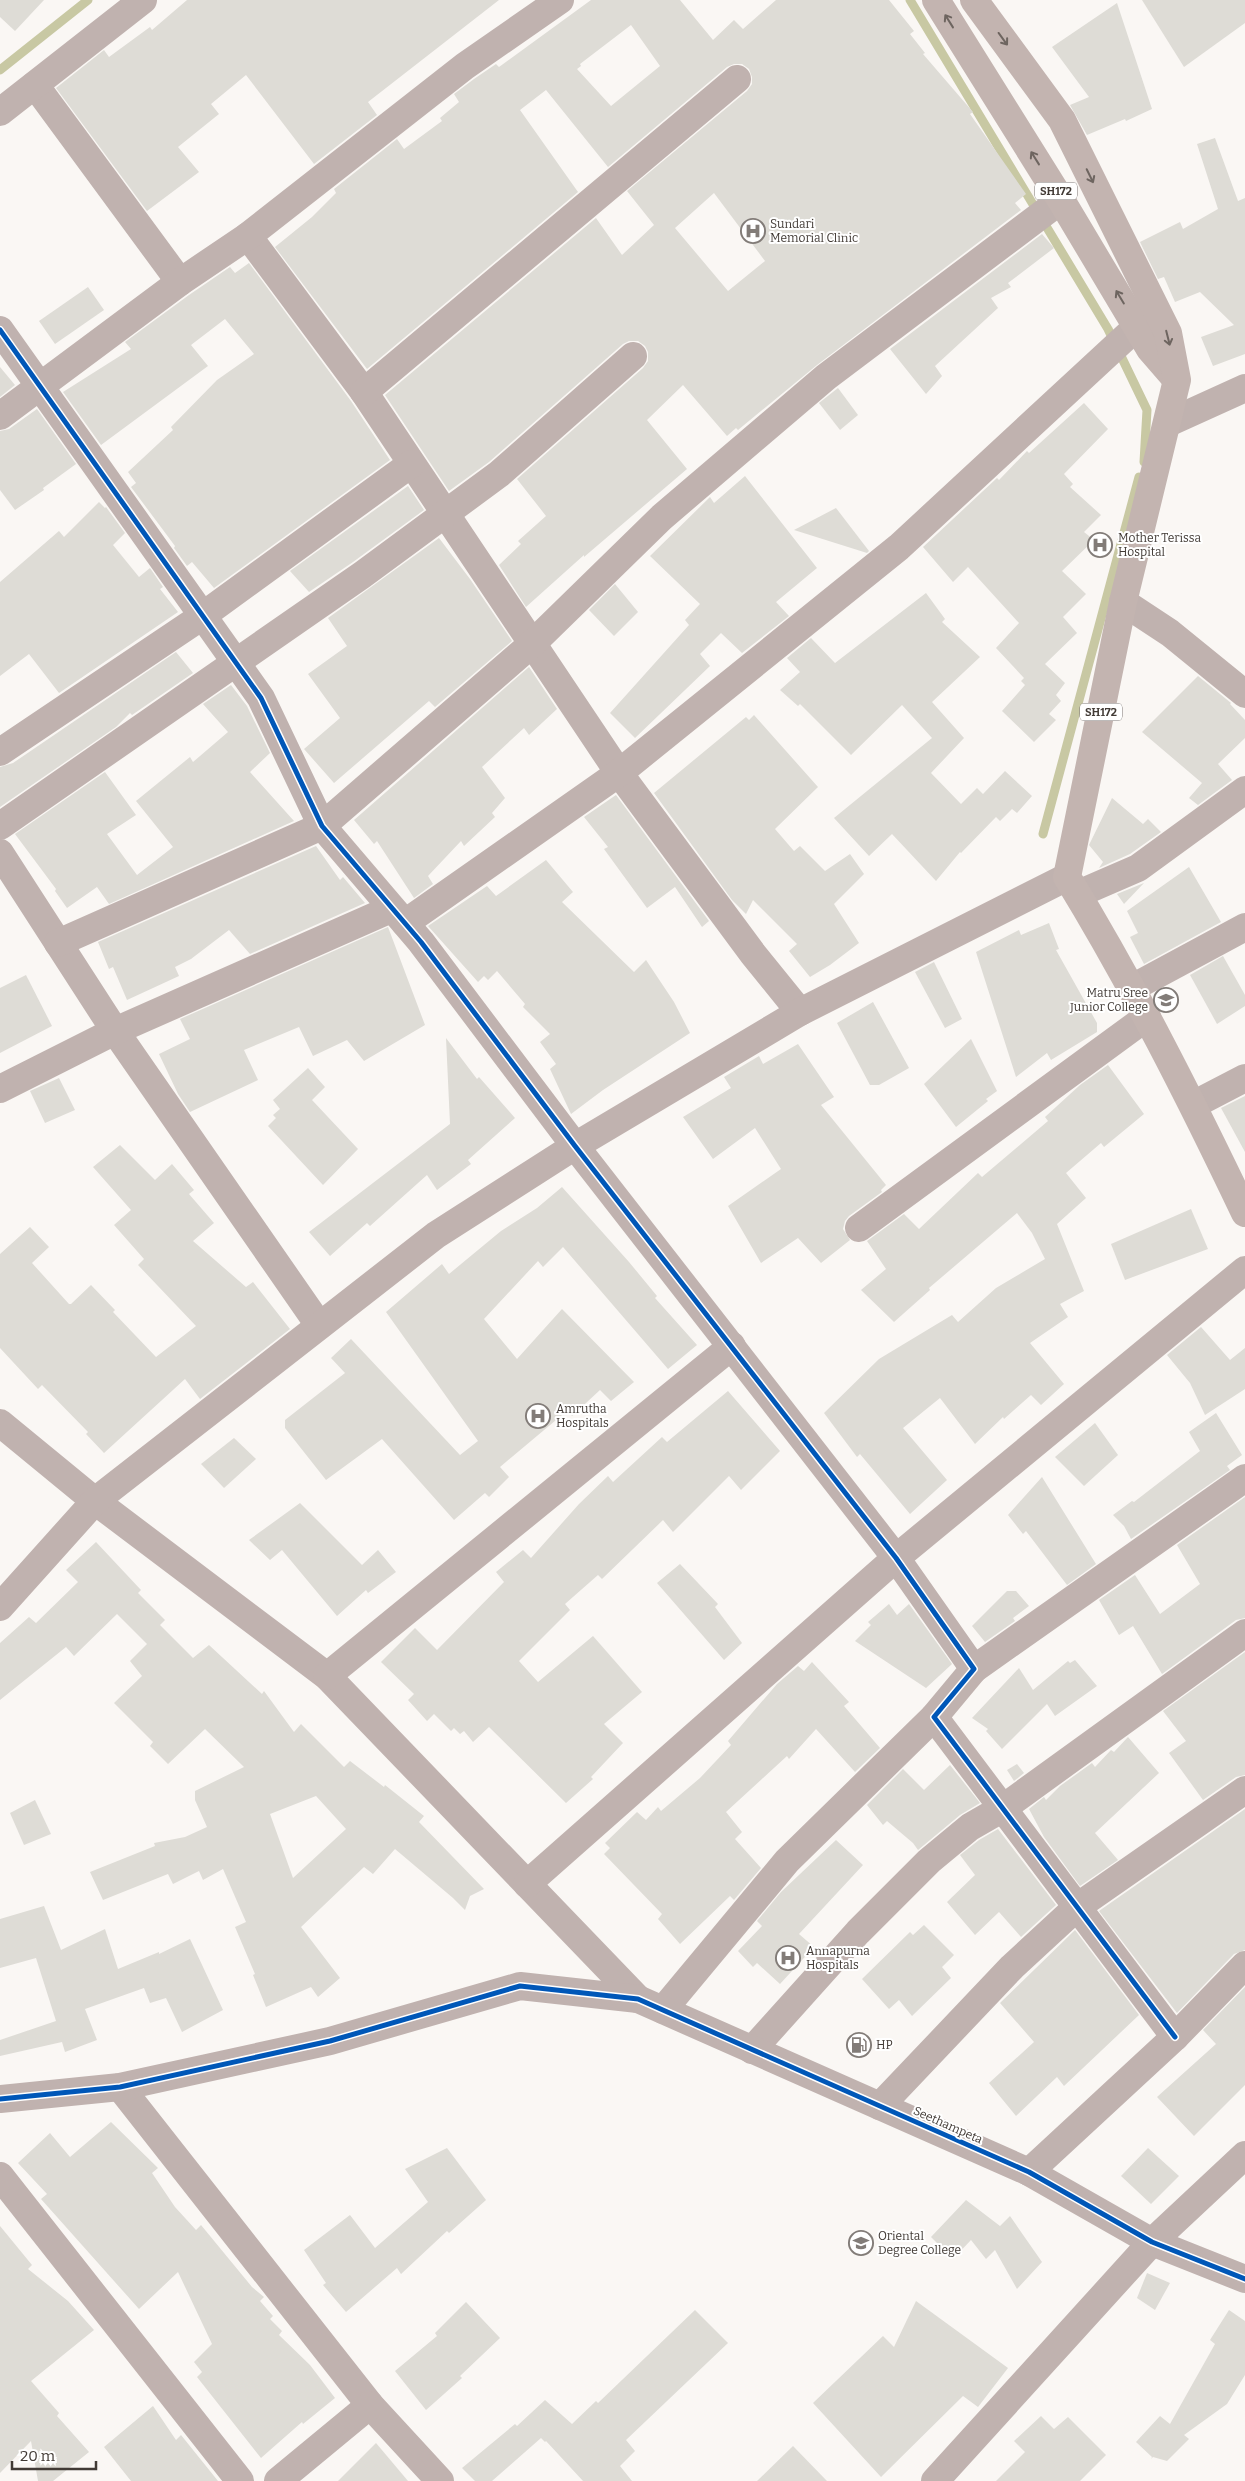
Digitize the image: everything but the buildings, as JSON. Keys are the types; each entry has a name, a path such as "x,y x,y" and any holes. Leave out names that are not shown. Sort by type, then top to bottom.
{"main road":[{"name":"SH172","path":"936,0 1061,200 1150,350 1177,380"},
{"name":"SH172","path":"974,0 1062,120 1168,333 1177,380 1123,602 1072,885"},
{"path":"1072,885 1132,988 1193,1105 1245,1213"}],"street":[{"path":"0,112 143,0"},
{"path":"0,416 180,282 248,236 465,66 560,0"},
{"path":"364,392 737,79"},
{"path":"35,85 180,282"},
{"path":"58,943 322,826 533,643 662,517 826,377 1061,200"},
{"path":"248,236 364,392 619,773 753,954 800,1012"},
{"path":"0,1089 115,1030 398,916 619,773 900,546 1128,335 1139,329"},
{"path":"0,330 261,698 322,826 398,916 896,1558 974,1669"},
{"path":"0,826 236,662 499,474 633,356"},
{"path":"1168,423 1245,388"},
{"path":"0,752 203,615 412,464"},
{"path":"1123,602 1170,633 1245,694"},
{"path":"0,1607 95,1501 436,1235 575,1146 800,1012 1072,885 1138,868 1245,790"},
{"path":"0,853 115,1030 320,1325"},
{"path":"1132,988 1245,927"},
{"path":"859,1228 1147,1017"},
{"path":"1193,1105 1245,1078"},
{"path":"527,1884 896,1558 1245,1270"},
{"path":"327,1676 732,1346"},
{"path":"0,1423 95,1501 327,1676 638,1999"},
{"path":"663,2010 787,1861 934,1717 974,1669 1245,1478"},
{"path":"752,2050 858,1932 929,1861 970,1827 1003,1808 1245,1633"},
{"path":"934,1717 1175,2037"},
{"path":"880,2106 1012,1966 1077,1906 1245,1790"},
{"path":"1028,2172 1175,2037 1245,1965"},
{"path":"0,2099 120,2087 330,2041 520,1986 638,1999"},
{"name":"Seethampeta","path":"638,1999 1028,2172 1152,2242 1245,2279"},
{"path":"120,2087 370,2405 440,2481"},
{"path":"935,2481 1152,2242 1245,2155"},
{"path":"0,2176 240,2481"},
{"path":"278,2481 370,2405"}],"waterway":[{"path":"0,70 88,0"},
{"path":"910,0 1108,329 1147,410 1144,462"},
{"path":"1043,834 1139,477"}],"cycle path":[{"path":"0,330 261,698 322,826 421,942 575,1146 896,1558 974,1669 934,1717 1175,2037"},
{"path":"0,2099 120,2087 330,2041 520,1986 638,1999 1029,2172 1152,2242 1245,2279"}],"place":[{"name":"Sundari Memorial Clinic","path":"753,231"},
{"name":"Mother Terissa Hospital","path":"1100,545"},
{"name":"Matru Sree Junior College","path":"1166,1000"},
{"name":"Amrutha Hospitals","path":"538,1416"},
{"name":"Annapurna Hospitals","path":"788,1958"},
{"name":"HP","path":"859,2045"},
{"name":"Oriental Degree College","path":"861,2243"}]}
